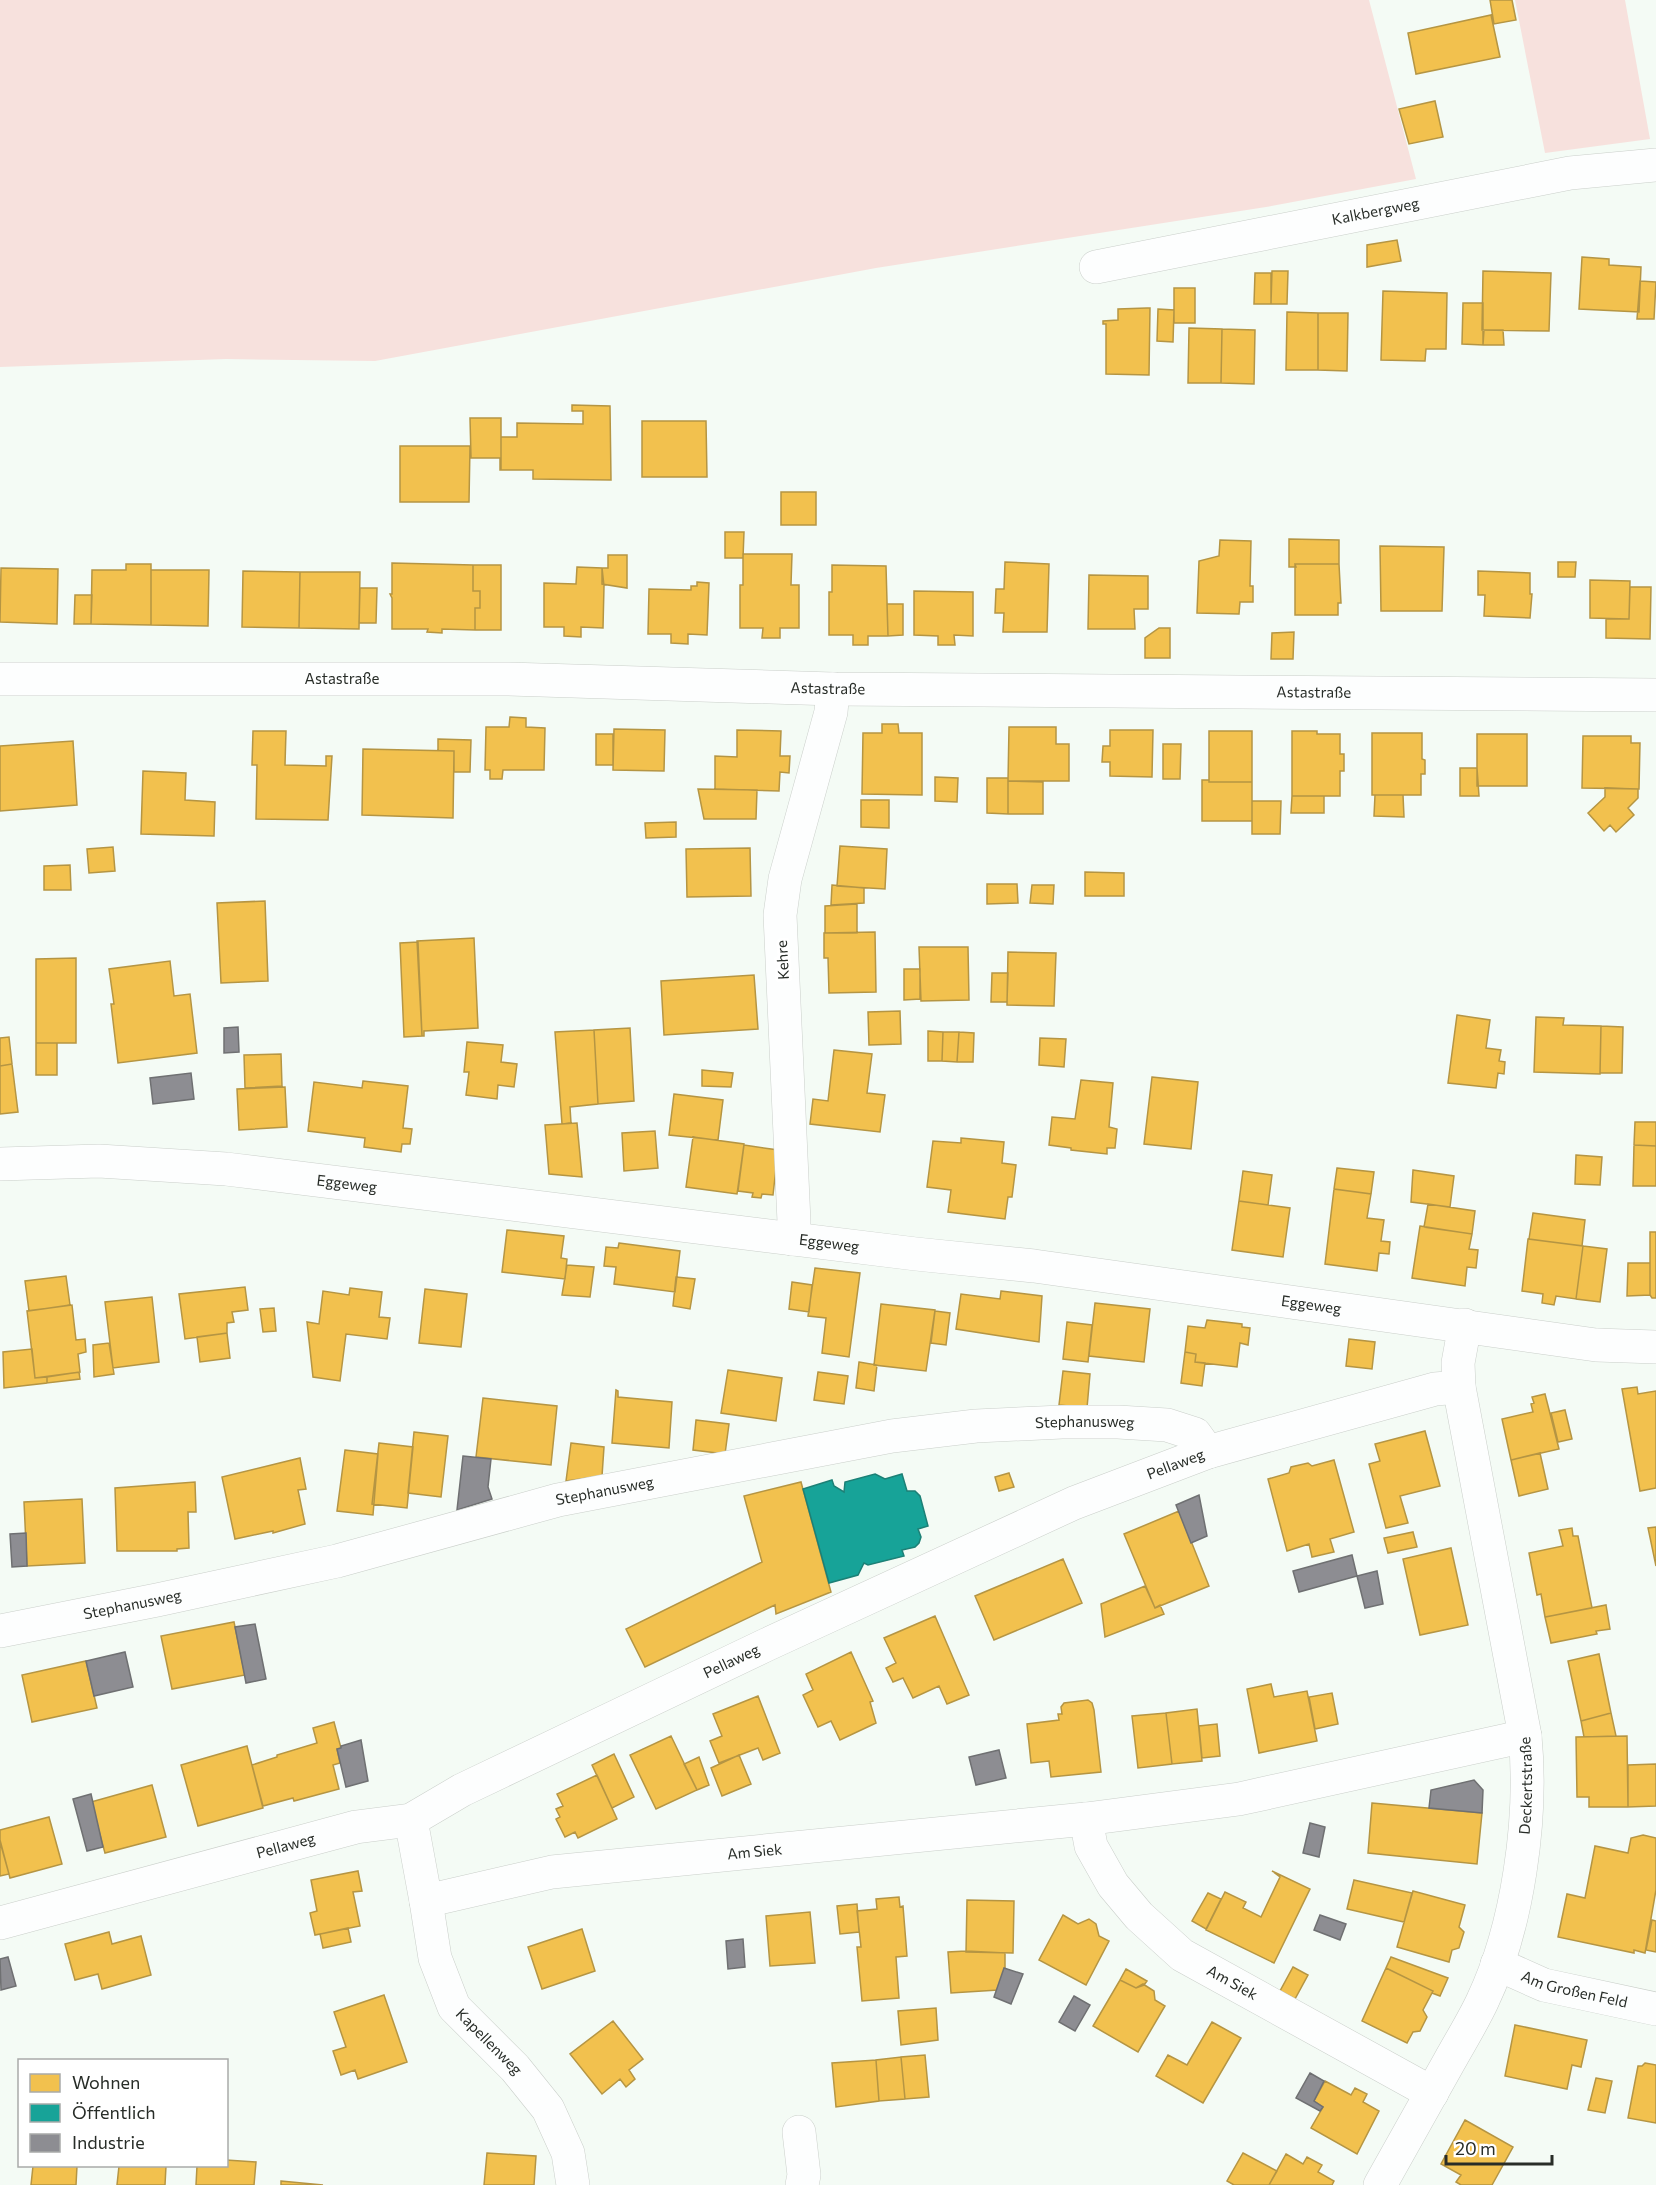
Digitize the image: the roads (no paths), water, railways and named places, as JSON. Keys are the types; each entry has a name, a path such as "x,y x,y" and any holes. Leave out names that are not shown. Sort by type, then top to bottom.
{"street":[{"name":"Kalkbergweg","path":"1096,267 1559,176 1656,165"},
{"name":"Astastraße","path":"0,679 508,679 833,689 1656,695"},
{"name":"Kehre","path":"792,1239 794,1222 780,915 785,879 831,712 833,689"},
{"name":"Eggeweg","path":"0,1164 99,1161 226,1169 792,1239 1034,1266 1596,1345 1656,1347"},
{"name":"Deckertstraße","path":"1380,2185 1482,2002 1497,1964 1509,1921 1523,1851 1528,1808 1529,1769 1525,1736 1459,1387 1458,1363 1465,1325"},
{"name":"Pellaweg","path":"0,1923 356,1827 411,1820 462,1790 778,1639 1074,1503 1208,1452 1435,1389 1459,1387"},
{"name":"Stephanusweg","path":"0,1631 337,1561 558,1500 892,1436 976,1426 1118,1422 1167,1425 1195,1434 1208,1452"},
{"name":"Am Siek","path":"426,1900 552,1872 1086,1819 1239,1798 1525,1736"},
{"name":"Am Siek","path":"1086,1819 1091,1846 1113,1886 1139,1916 1182,1954 1432,2093"},
{"name":"Kapellenweg","path":"411,1820 435,1958 454,2007 515,2068 548,2109 568,2153 573,2185"},
{"name":"Am Großen Feld","path":"1497,1964 1544,1985 1656,2009"},
{"path":"800,2132 804,2175 802,2185"}]}
